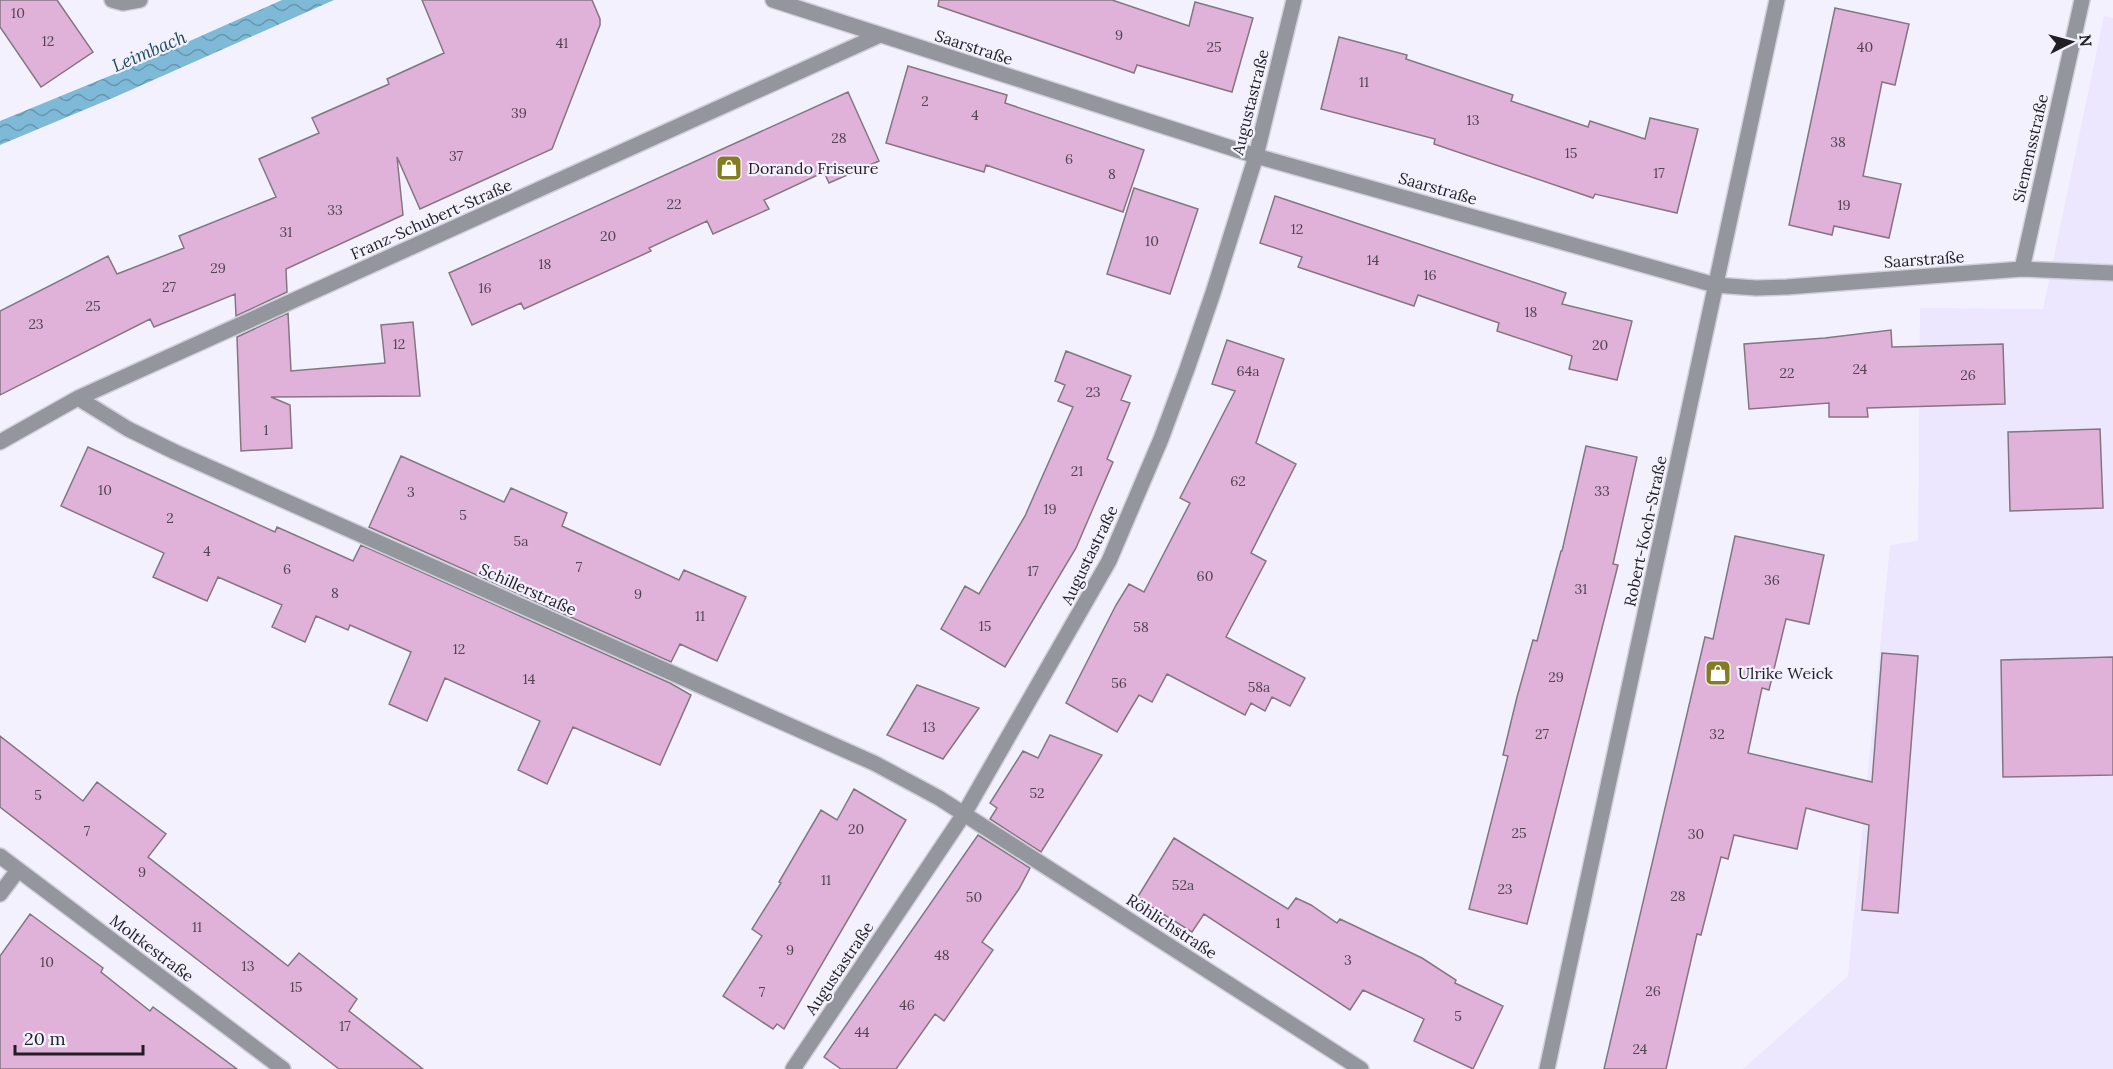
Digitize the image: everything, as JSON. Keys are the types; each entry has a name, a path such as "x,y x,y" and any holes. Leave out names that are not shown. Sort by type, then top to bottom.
{"street":[{"path":"118,1 140,0"},
{"name":"Saarstraße","path":"773,0 1256,156 1715,285 1756,288 1786,287 2022,269 2113,273"},
{"name":"Augustastraße","path":"793,1069 964,814 1085,606 1114,551 1157,449 1187,369 1256,156 1294,0"},
{"name":"Robert-Koch-Straße","path":"1546,1069 1777,0"},
{"name":"Siemensstraße","path":"2022,269 2082,0"},
{"name":"Franz-Schubert-Straße","path":"0,442 78,398 880,35"},
{"name":"Schillerstraße","path":"78,398 128,429 175,452 874,763 964,814"},
{"name":"Röhlichstraße","path":"964,814 1361,1069"},
{"name":"Moltkestraße","path":"0,856 283,1069"},
{"path":"0,894 18,870"}],"shaded area":[{"path":"2104,16 2113,18 2113,1069 1743,1069 1848,976 1890,545 1918,541 1920,308 2043,309"}],"water":[{"path":"282,0 334,0 0,145 0,121 129,68"}],"building":[{"path":"0,0 57,0 93,52 41,87 0,27"},
{"path":"422,0 592,0 600,19 600,25 552,149 420,209 397,157 403,215 286,269 287,292 236,316 235,294 154,327 150,319 0,395 0,311 108,256 117,274 184,248 179,236 276,197 259,159 319,133 312,118 389,84 387,79 444,53"},
{"path":"939,0 1112,0 1189,26 1195,2 1253,18 1232,92 1137,65 1134,73 938,6"},
{"path":"1835,8 1909,24 1895,85 1882,82 1863,176 1901,184 1889,238 1834,226 1832,235 1789,225"},
{"path":"1339,37 1407,55 1406,59 1513,95 1511,101 1588,127 1590,121 1645,139 1650,118 1698,129 1677,213 1595,194 1593,198 1434,144 1435,139 1321,109"},
{"path":"908,66 1007,95 1005,103 1144,150 1123,212 986,165 984,172 886,143"},
{"path":"848,92 879,161 829,183 824,172 764,200 769,209 713,234 707,221 649,248 651,251 524,309 521,303 472,325 449,273"},
{"path":"1134,188 1198,209 1170,294 1107,274"},
{"path":"1275,196 1566,293 1562,304 1632,321 1617,380 1569,369 1572,356 1497,331 1499,323 1418,295 1414,306 1298,267 1302,257 1260,243"},
{"path":"288,313 291,371 385,363 381,325 413,322 420,396 271,397 290,405 292,448 241,451 237,337"},
{"path":"1891,330 1892,347 2003,344 2005,404 1867,408 1868,417 1829,417 1829,403 1749,409 1744,344"},
{"path":"1227,340 1284,359 1256,443 1296,464 1251,553 1266,561 1226,637 1305,678 1290,706 1272,697 1265,711 1251,703 1245,715 1167,674 1152,702 1139,695 1117,732 1066,703 1129,584 1144,592 1190,503 1180,498 1235,391 1212,384"},
{"path":"1066,351 1131,376 1121,400 1130,403 1107,459 1113,462 1076,548 1005,667 941,629 965,586 979,594 1025,516 1073,407 1058,401 1065,385 1055,381"},
{"path":"2100,429 2103,508 2010,511 2008,432"},
{"path":"1586,446 1637,457 1613,564 1618,565 1527,924 1469,909 1508,756 1503,755 1517,697 1533,640 1537,641 1562,551"},
{"path":"88,447 275,532 277,527 353,561 361,545 670,683 691,695 660,765 573,727 547,784 518,770 540,721 445,678 427,721 389,704 411,652 350,625 348,630 316,616 305,642 272,627 282,605 218,577 207,601 153,577 164,553 61,506"},
{"path":"401,456 504,502 511,488 567,513 562,526 679,580 684,570 746,597 717,661 680,644 671,662 369,527"},
{"path":"1735,536 1824,555 1809,624 1786,619 1769,690 1762,688 1748,753 1872,782 1882,653 1918,656 1898,913 1862,910 1869,825 1806,808 1797,849 1734,835 1728,859 1721,857 1701,935 1697,934 1666,1069 1604,1069 1705,637 1713,639"},
{"path":"2113,657 2113,775 2003,777 2001,660"},
{"path":"917,685 979,708 943,759 887,735"},
{"path":"1050,735 1102,755 1041,852 990,819 997,808 990,803 1023,751 1038,758"},
{"path":"0,736 83,801 97,782 166,834 148,857 288,966 299,953 357,999 349,1011 423,1069 339,1069 0,807"},
{"path":"854,789 906,820 784,1029 777,1024 773,1029 723,996 762,936 752,929 781,883 779,882 821,810 837,820"},
{"path":"978,835 1030,868 1019,889 982,942 993,950 944,1021 935,1014 896,1069 841,1069 824,1057"},
{"path":"1174,838 1288,909 1296,898 1311,905 1337,923 1340,919 1422,958 1456,980 1455,983 1503,1006 1473,1069 1414,1041 1424,1019 1363,990 1350,1010 1204,914 1192,932 1137,898"},
{"path":"30,914 103,968 101,972 150,1011 153,1007 237,1069 0,1069 0,956"}],"place":[{"name":"Dorando Friseure","path":"729,168"},
{"name":"Ulrike Weick","path":"1718,673"}],"water label":[{"name":"Leimbach","path":"149,51"}]}
